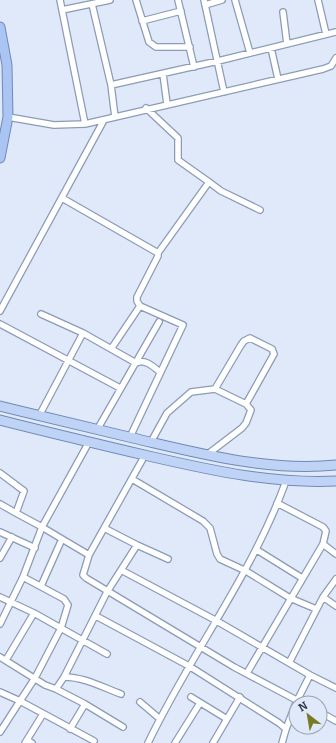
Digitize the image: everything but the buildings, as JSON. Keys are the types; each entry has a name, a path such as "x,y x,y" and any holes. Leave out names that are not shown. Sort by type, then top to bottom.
{"highway":[{"path":"0,27 7,65 8,117 0,158"}],"main road":[{"path":"0,406 97,430 208,454 269,464 334,465 335,481 286,481 248,476 145,455 0,420"},
{"path":"106,446 110,433"}],"street":[{"path":"60,0 85,124"},
{"path":"62,10 110,0"},
{"path":"136,0 149,42 156,47 190,47"},
{"path":"178,0 194,67"},
{"path":"222,0 205,2 224,92"},
{"path":"235,0 250,53"},
{"path":"318,0 326,34"},
{"path":"92,4 111,85 115,117"},
{"path":"142,21 180,11"},
{"path":"283,12 287,44"},
{"path":"111,85 194,67 336,32"},
{"path":"271,48 278,79"},
{"path":"8,117 54,125 85,124 146,108 323,69 331,66 336,58"},
{"path":"163,74 168,104"},
{"path":"146,108 178,138 178,160 221,191 260,210"},
{"path":"0,311 104,120"},
{"path":"130,437 160,372 184,327 181,323 140,306 137,301 137,297 158,256 158,253 209,182"},
{"path":"62,198 158,253"},
{"path":"111,349 140,306"},
{"path":"41,314 83,333 136,363 141,361 147,362 160,372"},
{"path":"97,430 159,322"},
{"path":"0,324 67,361 84,367 120,388"},
{"path":"39,416 83,333"},
{"path":"215,388 244,341 250,338 272,349 274,354 246,404"},
{"path":"151,442 167,413 192,392 215,388 246,404 251,410 246,423 208,454"},
{"path":"0,624 24,577 42,527 89,442"},
{"path":"145,455 106,529 89,555 83,575 107,592 288,696"},
{"path":"0,473 24,491 16,514"},
{"path":"132,479 203,521 210,528 217,554 220,559 246,571 290,598 316,610"},
{"path":"148,743 215,620 246,571 278,503 286,481"},
{"path":"247,673 290,598 324,544 325,529 278,503"},
{"path":"0,504 89,555"},
{"path":"106,529 168,559"},
{"path":"0,532 35,548"},
{"path":"0,558 12,537"},
{"path":"41,586 62,540"},
{"path":"324,544 336,554"},
{"path":"56,689 64,677 107,592 137,545"},
{"path":"257,550 302,578"},
{"path":"121,570 215,620 310,675 336,688"},
{"path":"0,732 35,678 61,628 68,602 24,577"},
{"path":"289,663 323,597 336,579"},
{"path":"0,596 34,613 107,654"},
{"path":"323,597 336,606"},
{"path":"6,660 34,613"},
{"path":"96,616 189,666 240,697 286,729"},
{"path":"0,657 123,727"},
{"path":"301,695 310,675"},
{"path":"64,677 82,678 121,694"},
{"path":"0,692 20,701 94,741"},
{"path":"191,697 227,719"},
{"path":"213,743 240,697"},
{"path":"140,702 160,719"},
{"path":"175,743 200,703"},
{"path":"70,729 85,704"},
{"path":"28,742 43,714"},
{"path":"282,743 288,724"}]}
